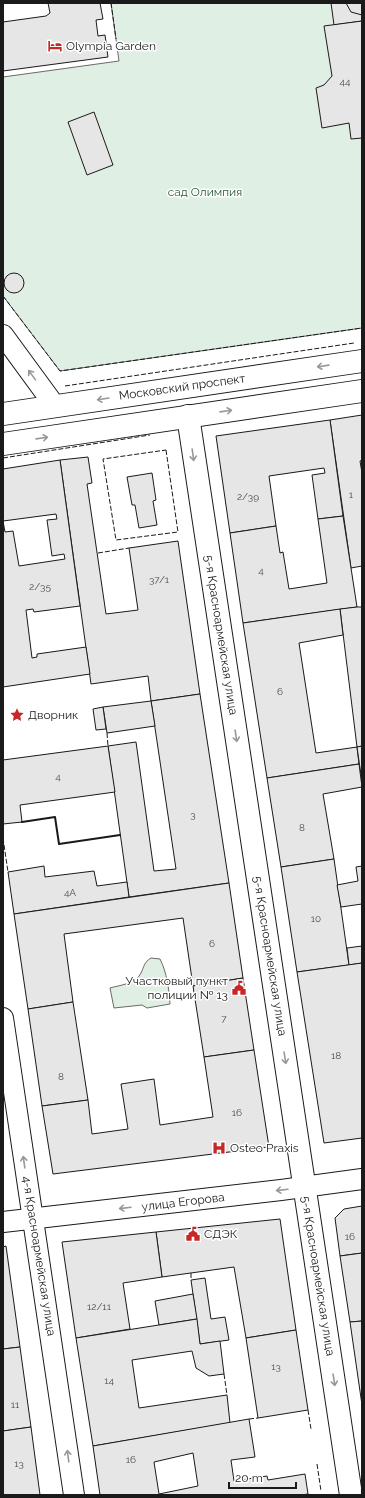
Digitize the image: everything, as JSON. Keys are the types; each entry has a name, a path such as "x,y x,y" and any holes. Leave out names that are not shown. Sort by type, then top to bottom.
{"street":[{"path":"3,335 56,406"},
{"name":"Московский проспект","path":"3,414 362,361"},
{"path":"3,443 362,391"},
{"name":"5-я Красноармейская улица","path":"188,416 351,1495"},
{"name":"4-я Красноармейская улица","path":"3,1018 74,1495"},
{"name":"улица Егорова","path":"3,1222 362,1179"}],"green space":[{"name":"сад Олимпия","path":"111,3 362,3 362,328 60,371 3,296 3,77 119,61"},
{"path":"151,958 160,959 167,981 170,1004 147,1008 142,1005 114,1008 110,988 127,984 135,980 139,977 146,963"}],"building":[{"name":"Olympiа Garden","path":"48,3 100,3 103,19 96,20 98,36 105,35 108,57 3,71 3,22 46,16 50,13"},
{"path":"331,3 362,3 362,21 334,25"},
{"path":"346,3 362,3 362,15 351,12"},
{"path":"362,21 362,138 351,139 349,123 322,128 316,88 324,85 332,76 324,26"},
{"path":"94,112 113,165 87,175 68,122"},
{"path":"14,273 21,276 24,283 21,290 14,293 7,290 4,283 7,276"},
{"path":"362,415 362,460 360,461 362,473 362,566 351,568 330,420"},
{"path":"330,420 343,516 318,519 312,475 325,473 324,468 269,476 276,526 230,533 216,436"},
{"path":"88,457 92,483 87,484 106,614 138,610 129,548 178,541 200,694 151,701 148,676 91,684 60,460"},
{"path":"60,460 80,606 34,612 33,609 26,610 32,658 37,657 37,654 86,647 90,674 3,687 3,521 3,469","holes":["56,514 57,519 47,520 52,556 64,554 65,559 19,566 13,531 5,532 3,521"]},
{"path":"152,473 156,500 153,501 157,525 139,528 135,505 132,505 127,477"},
{"path":"343,516 357,607 243,623 230,533 276,526 280,553 283,552 289,589 327,583 318,519"},
{"path":"362,607 362,746 357,747 340,609"},
{"path":"340,609 343,635 299,643 316,753 357,747 359,764 267,778 243,623"},
{"path":"200,694 229,883 129,897 108,746 136,742 154,871 176,869 151,701"},
{"path":"151,701 155,726 107,733 103,707"},
{"path":"103,707 106,729 96,730 93,709"},
{"path":"108,746 115,792 20,805 22,822 3,824 3,760"},
{"path":"362,746 362,782 357,747"},
{"path":"359,764 362,787 323,794 334,859 281,867 267,778"},
{"path":"334,859 349,965 297,972 281,867"},
{"path":"44,866 45,877 94,871 97,886 127,882 129,897 14,914 8,872"},
{"path":"362,866 362,904 341,907 337,885 358,881 356,867"},
{"path":"229,883 243,978 193,986 183,918 64,934 73,1002 28,1009 14,914"},
{"path":"362,946 362,963 349,965 347,948"},
{"path":"362,963 362,1138 324,1143 297,972"},
{"path":"243,978 254,1050 204,1057 193,986"},
{"path":"73,1002 88,1100 42,1106 28,1009"},
{"path":"254,1050 269,1147 53,1174 42,1106 88,1100 92,1134 128,1129 121,1084 154,1079 160,1125 213,1117 204,1057"},
{"path":"362,1206 362,1253 340,1256 335,1218 344,1209"},
{"path":"280,1219 296,1330 246,1338 234,1267 162,1277 156,1232"},
{"path":"156,1232 162,1277 123,1283 130,1329 76,1338 62,1242"},
{"path":"6,1246 20,1347 3,1349 3,1247"},
{"path":"362,1253 362,1321 350,1322 340,1256"},
{"path":"205,1278 211,1319 225,1317 229,1340 200,1344 191,1280"},
{"path":"193,1294 197,1319 159,1325 155,1301"},
{"path":"197,1319 200,1344 220,1341 224,1374 209,1376 196,1368 192,1351 132,1360 139,1408 227,1395 230,1423 93,1446 76,1338"},
{"path":"362,1321 362,1405 350,1322"},
{"path":"296,1330 308,1410 258,1418 246,1338"},
{"path":"20,1347 31,1427 3,1431 3,1349"},
{"path":"249,1419 255,1457 231,1460 234,1481 267,1476 268,1480 305,1474 308,1494 100,1495 93,1446","holes":["193,1453 198,1486 159,1494 154,1462"]},
{"path":"31,1427 40,1495 3,1495 3,1431"}],"fence":[{"path":"111,3 116,39"},
{"path":"3,296 60,371 362,328"},
{"path":"65,386 354,343"},
{"path":"3,458 150,435"},
{"path":"166,450 178,532 116,540 103,459 166,450"},
{"path":"98,553 129,548"},
{"path":"107,733 108,746"},
{"path":"3,838 8,872"},
{"path":"191,1273 191,1280"},
{"path":"224,1374 227,1395"},
{"path":"308,1410 311,1429"},
{"path":"249,1419 258,1418"},
{"path":"317,1464 321,1491"}],"wall":[{"path":"3,361 3,369"},
{"path":"22,822 55,817 59,844 120,835"}],"place":[{"name":"Olympiа Garden","path":"55,46"},
{"name":"Дворник","path":"17,715"},
{"name":"Участковый пункт полиции № 13","path":"239,988"},
{"name":"Osteo Praxis","path":"219,1148"},
{"name":"СДЭК","path":"193,1234"}]}
